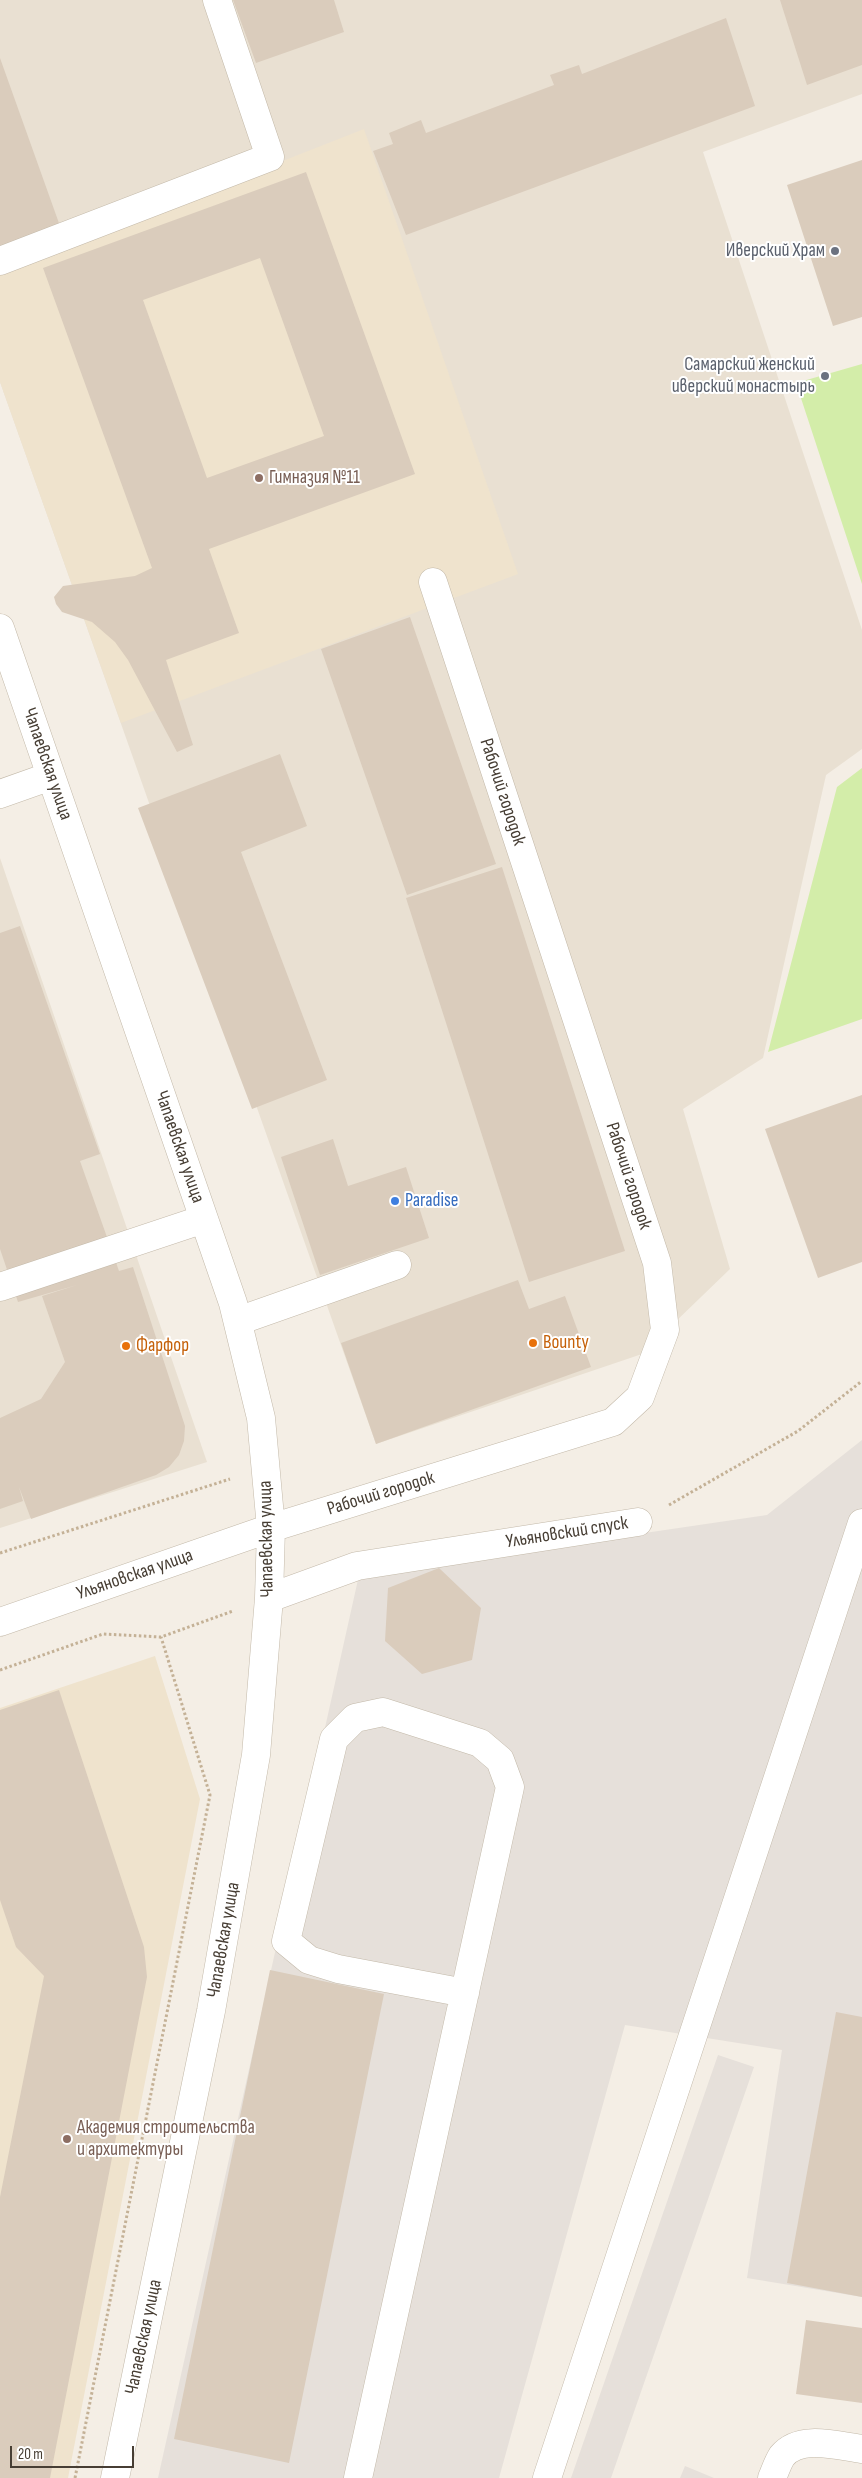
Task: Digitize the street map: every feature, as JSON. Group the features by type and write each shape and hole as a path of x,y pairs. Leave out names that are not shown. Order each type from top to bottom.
{"street":[{"path":"0,261 270,157 217,0"},
{"name":"Рабочий городок","path":"271,1528 613,1422 640,1397 665,1330 657,1263 433,582"},
{"name":"Чапаевская улица","path":"0,628 238,1321 261,1418 271,1528 269,1598 256,1756 211,2011 115,2478"},
{"path":"0,794 51,776"},
{"path":"0,1287 204,1219"},
{"path":"238,1321 398,1265"},
{"name":"Ульяновский спуск","path":"269,1598 357,1566 638,1522"},
{"path":"547,2478 862,1523"},
{"name":"Ульяновская улица","path":"0,1622 271,1528"},
{"path":"358,2478 465,1993 510,1787 500,1760 480,1743 383,1712 355,1718 334,1740 286,1941 309,1960 338,1969 465,1993"},
{"path":"772,2478 782,2456 796,2446 812,2443 862,2450"}],"path":[{"name":"Ульяновский спуск","path":"638,1522 798,1431 862,1381"},
{"path":"0,1553 266,1467"},
{"path":"0,1670 103,1634 161,1638 269,1598"},
{"path":"75,2478 210,1795 161,1638"}],"shaded area":[{"path":"0,0 862,0 862,94 703,152 862,630 862,749 826,775 763,1058 683,1109 730,1269 642,1354 376,1444 0,382"},
{"name":"Гимназия №11","path":"364,129 518,574 121,723 0,382 0,272"},
{"path":"0,858 207,1462 0,1528"},
{"path":"862,1440 862,2297 747,2278 782,2050 625,2025 499,2478 158,2478 359,1575 767,1515"},
{"name":"Академия строительства и архитектуры","path":"155,1656 200,1799 68,2478 0,2478 0,1708"},
{"path":"718,2055 754,2067 611,2478 571,2478"},
{"path":"685,2466 714,2478 680,2478"}],"green space":[{"path":"862,364 862,584 796,383"},
{"path":"862,768 862,1019 768,1052 837,787"}],"building":[{"path":"233,0 334,0 344,32 256,63"},
{"path":"780,0 862,0 862,65 807,85"},
{"path":"726,18 755,106 406,235 373,151 393,144 389,133 421,120 426,133 554,85 550,75 579,65 582,74"},
{"path":"0,58 60,226 0,248"},
{"name":"Иверский Храм","path":"862,160 862,317 833,326 787,185"},
{"path":"306,172 415,474 209,549 239,633 166,660 193,745 177,752 128,660 115,642 92,622 62,612 56,604 54,597 63,586 135,576 152,568 43,268","holes":["260,258 324,436 207,478 143,300"]},
{"path":"410,617 496,864 407,895 321,649"},
{"path":"280,754 307,826 241,852 327,1080 252,1109 138,808"},
{"path":"502,867 625,1251 529,1282 406,898"},
{"path":"20,926 100,1154 80,1161 119,1271 133,1267 185,1426 184,1441 179,1455 169,1467 156,1475 31,1519 19,1487 23,1501 0,1509 0,1418 41,1399 65,1362 42,1296 77,1285 18,1302 0,1249 0,933"},
{"path":"862,1095 862,1262 818,1278 765,1129"},
{"path":"333,1139 348,1186 406,1167 429,1238 320,1275 281,1157"},
{"path":"518,1280 529,1309 565,1296 591,1367 376,1444 341,1343"},
{"path":"439,1568 481,1608 472,1660 422,1674 385,1641 388,1588"},
{"name":"Академия строительства и архитектуры","path":"59,1690 144,1947 147,1977 50,2478 0,2478 0,2197 44,1976 16,1947 0,1900 0,1710"},
{"path":"270,1970 384,1994 289,2463 174,2439"},
{"path":"836,2012 862,2017 862,2297 787,2283"},
{"path":"806,2320 862,2328 862,2403 796,2394"}],"place":[{"name":"Иверский Храм","path":"835,251"},
{"name":"Самарский женский иверский монастырь","path":"825,376"},
{"name":"Гимназия №11","path":"259,478"},
{"name":"Paradise","path":"395,1201"},
{"name":"Bounty","path":"533,1343"},
{"name":"Фарфор","path":"126,1346"},
{"name":"Академия строительства и архитектуры","path":"67,2139"}]}
